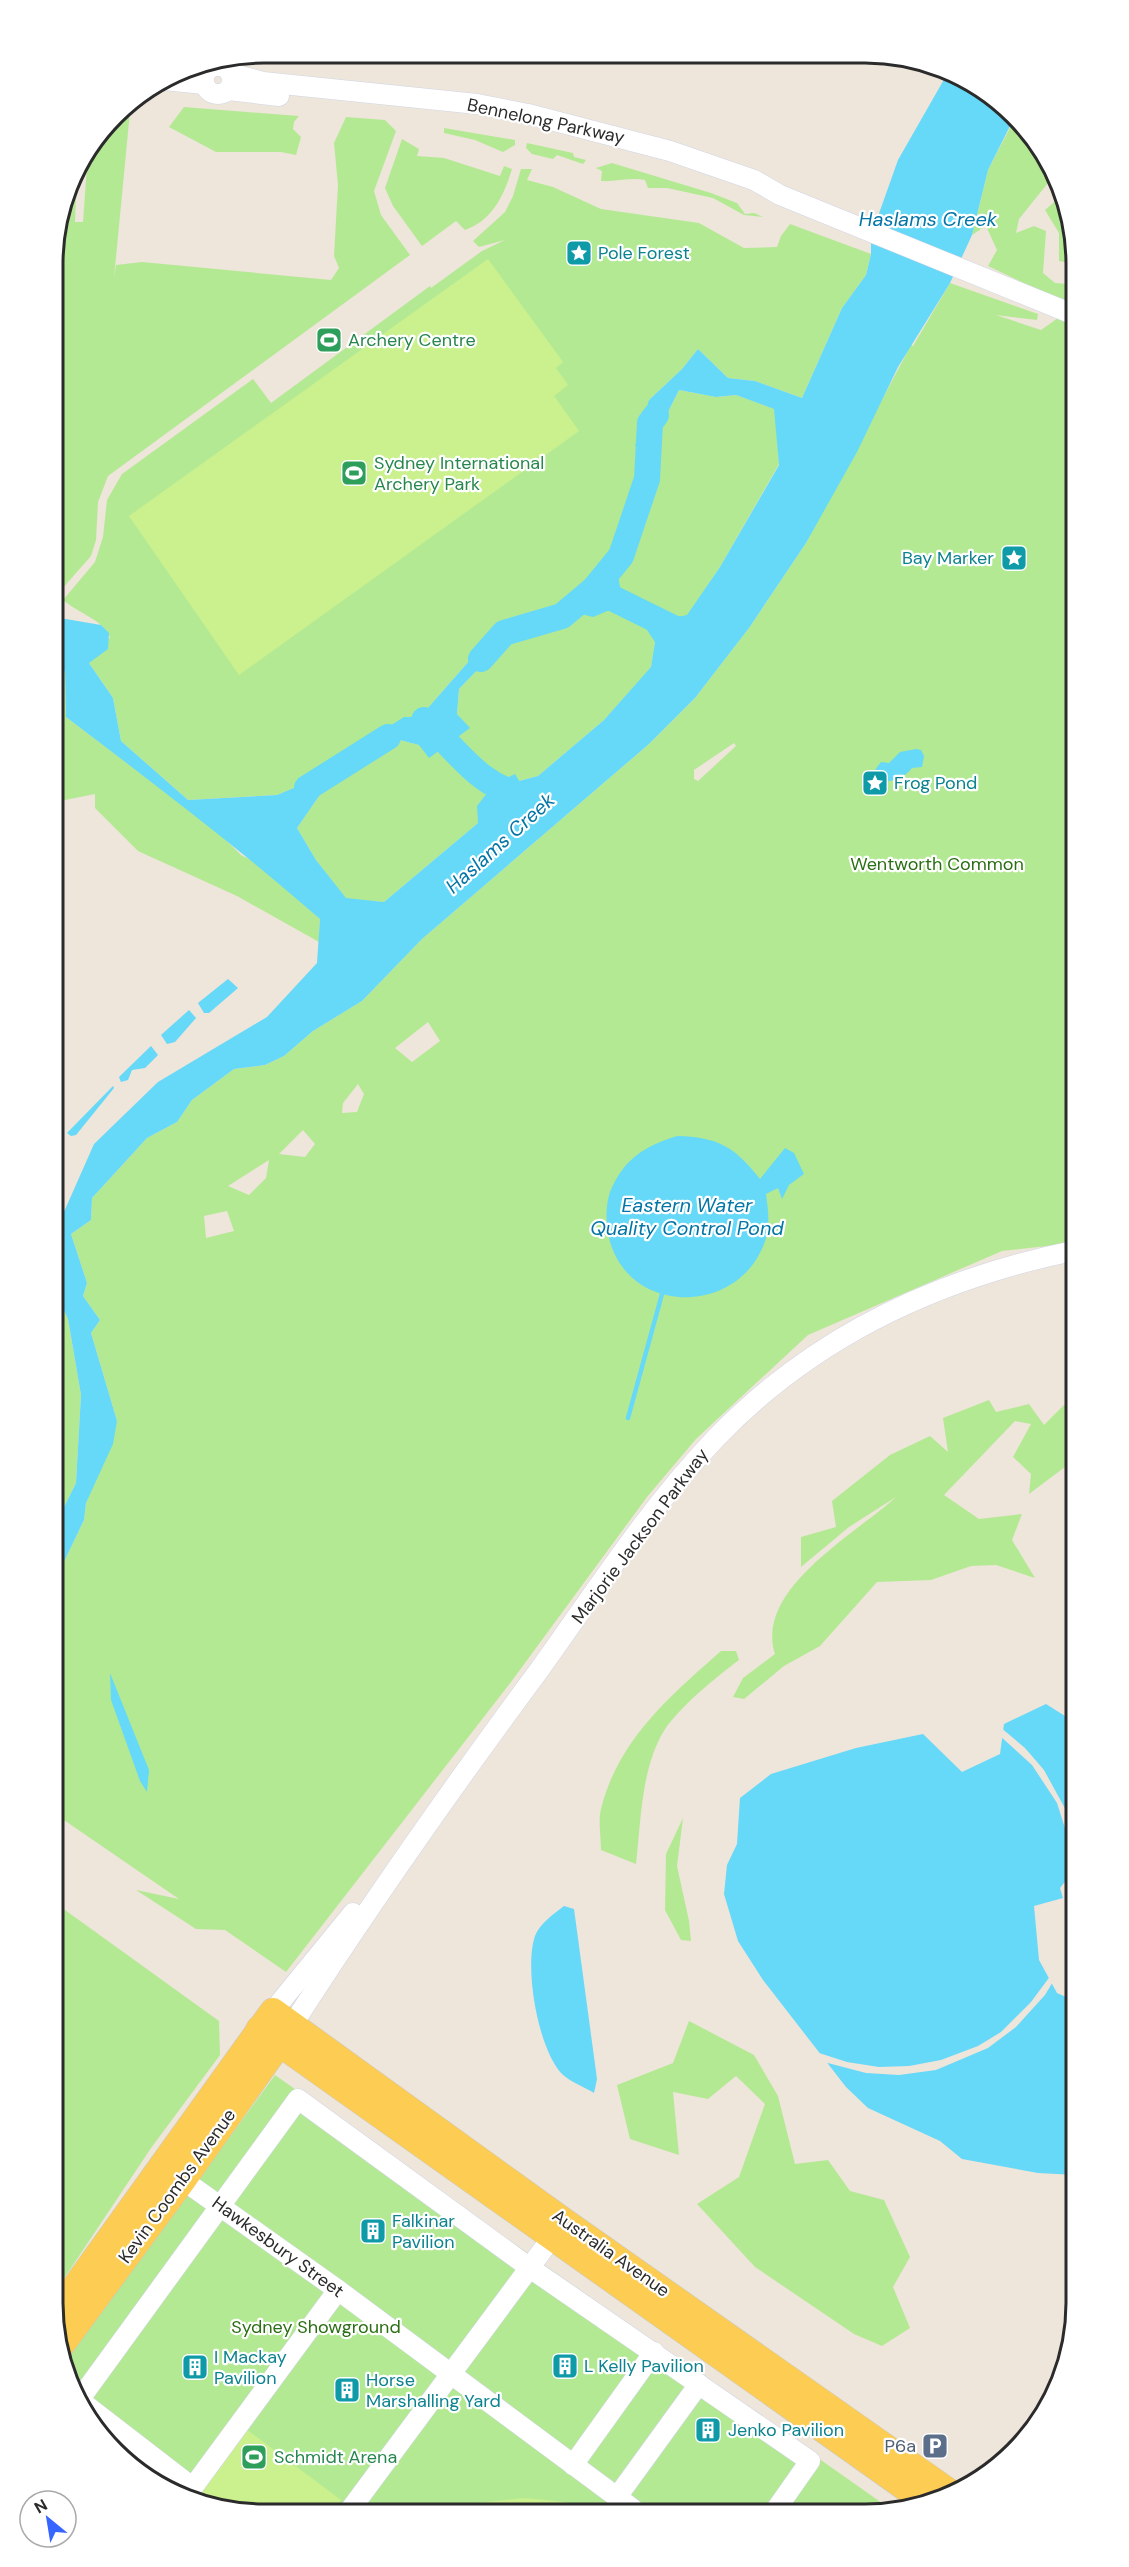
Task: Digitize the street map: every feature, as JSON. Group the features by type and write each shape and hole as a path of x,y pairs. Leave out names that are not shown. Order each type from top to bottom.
{"main road":[{"name":"Kevin Coombs Avenue","path":"66,2337 173,2174 276,2027"},
{"name":"Australia Avenue","path":"276,2027 546,2246 917,2497"},
{"name":"Kevin Coombs Avenue","path":"63,2304 173,2174"},
{"name":"Australia Avenue","path":"546,2246 942,2488"}],"street":[{"name":"Bennelong Parkway","path":"191,77 220,73 474,117 590,141 750,190 780,195 1066,311"},
{"name":"Marjorie Jackson Parkway","path":"276,2027 679,1479 716,1438 756,1400 813,1355 879,1316 929,1292 997,1268 1066,1253"},
{"path":"84,2393 298,2099 546,2246 654,2352 810,2461 780,2504"},
{"name":"Hawkesbury Street","path":"173,2174 339,2290 625,2503"},
{"path":"354,2504 546,2246"},
{"path":"190,2489 339,2290"},
{"path":"573,2465 654,2352"},
{"path":"625,2503 699,2384"},
{"path":"96,2414 180,2485"}],"green space":[{"path":"184,107 299,116 294,122 293,129 301,137 296,155 281,152 216,152 169,127"},
{"path":"130,115 114,278 116,265 142,262 331,280 339,268 334,256 338,185 334,143 346,117 385,120 396,131 374,191 381,215 410,255 108,476 98,502 96,540 91,556 63,588 63,250 76,193 75,222 83,222 87,170 104,141"},
{"path":"1011,126 1025,141 1050,186 1048,183 1019,219 1016,233 1034,226 1046,231 1043,273 1055,283 1066,284 1066,303 988,266 997,250 986,226 972,235 988,170"},
{"path":"444,128 515,140 515,145 503,152 475,140 444,133"},
{"path":"402,139 419,149 417,156 444,158 500,176 504,166 512,169 496,206 475,226 465,230 456,221 422,246 393,206 385,188"},
{"path":"527,143 573,153 574,157 586,160 583,164 557,155 553,159 532,154 526,148"},
{"path":"612,163 711,193 737,203 745,214 754,213 763,217 744,215 713,198 667,188 648,188 645,180 601,181 602,171 596,168"},
{"path":"521,169 532,169 527,180 553,187 601,209 699,223 744,248 777,247 781,236 790,224 871,254 866,275 842,308 802,398 755,381 728,378 698,349 682,369 649,400 654,449 660,428 679,390 716,397 736,395 775,409 779,464 720,567 687,616 655,642 651,668 604,720 538,776 519,781 478,823 384,902 346,899 316,860 297,828 336,771 277,795 188,800 121,741 113,698 89,663 110,637 96,621 63,600 95,562 103,537 107,500 122,474 253,379 271,403 430,286 431,288 482,251 505,240 479,247 473,241 505,212 513,196","holes":["491,636 504,642 459,689 457,714 469,728 419,745 396,739 356,762 420,717"]},
{"path":"1055,201 1064,237 1066,262 1059,261 1059,233 1045,210"},
{"name":"Sydney International Archery Park","path":"488,259 563,362 556,368 568,385 554,396 579,431 239,675 129,516"},
{"name":"Wentworth Common","path":"950,283 1038,314 1037,320 996,315 1041,330 1058,318 1066,322 1066,1244 1002,1251 808,1335 696,1439 647,1497 511,1682 286,1972 225,1930 196,1929 136,1890 179,1899 63,1819 63,1564 84,1520 86,1503 117,1421 91,1333 100,1320 83,1296 87,1283 71,1234 91,1220 92,1198 147,1138 177,1122 192,1100 234,1069 265,1065 284,1056 313,1031 362,1001 422,939 649,744 695,698 749,628 806,543 911,345 913,346","holes":["734,743 736,746 698,781 694,779 694,770","428,1022 440,1041 412,1062 395,1048","358,1084 364,1094 357,1112 342,1113 343,1103","303,1130 315,1144 305,1157 279,1154","269,1160 266,1178 249,1195 228,1186","227,1211 234,1231 206,1238 204,1216"]},
{"path":"63,669 65,672 66,717 216,830 241,855 259,864 320,919 319,942 237,896 138,851 95,808 95,794 63,800"},
{"path":"63,1308 68,1319 81,1395 76,1483 63,1509"},
{"path":"989,1400 996,1412 1029,1404 1044,1425 1066,1405 1066,1466 1029,1494 1031,1474 1013,1457 1031,1424 1015,1421 944,1495 979,1519 1022,1514 1012,1540 1035,1578 996,1565 971,1566 931,1580 877,1582 820,1646 784,1666 744,1699 733,1697 743,1678 775,1654 773,1630 779,1607 794,1586 813,1565 896,1497 849,1527 801,1567 801,1537 836,1527 832,1501 890,1455 930,1436 948,1452 943,1418"},
{"path":"721,1651 736,1651 739,1660 680,1711 665,1729 657,1744 643,1795 636,1864 601,1850 601,1809 609,1784 620,1762 648,1721"},
{"path":"683,1818 677,1866 691,1941 681,1940 665,1910 666,1854"},
{"path":"63,1909 219,2021 220,2055 151,2148 63,2280"},
{"path":"689,2021 754,2055 778,2096 795,2164 828,2160 850,2191 884,2200 910,2257 893,2287 910,2328 882,2346 854,2334 755,2267 697,2204 739,2177 765,2104 736,2076 708,2099 673,2092 679,2155 630,2139 617,2085 673,2063"},
{"name":"Sydney Showground","path":"275,2075 882,2503 264,2504 224,2500 175,2483 152,2470 131,2454 104,2426 90,2404 78,2380 70,2355"},
{"name":"Schmidt Arena","path":"246,2429 341,2500 338,2504 264,2504 224,2500 198,2493"},
{"path":"525,2498 571,2504 473,2504"}],"water":[{"name":"Haslams Creek","path":"944,80 977,97 1010,125 988,170 972,235 950,283 898,367 857,452 806,543 749,628 695,698 649,744 422,939 362,1001 313,1031 284,1056 265,1065 234,1069 192,1100 177,1122 147,1138 92,1198 91,1220 71,1234 87,1283 83,1296 100,1320 91,1333 117,1421 113,1444 86,1503 84,1520 63,1564 63,1509 76,1483 81,1395 68,1319 63,1308 63,1214 94,1144 158,1082 267,1017 317,963 320,919 227,841 66,717 63,619 101,625 109,633 108,649 89,663 113,698 121,741 188,800 277,795 337,770 297,828 316,860 346,898 384,902 478,823 477,806 494,784 515,774 519,781 538,776 604,720 651,667 655,642 643,624 687,615 720,567 779,465 774,409 736,395 716,397 679,390 660,428 653,449 635,446 649,400 682,369 698,349 728,378 755,381 802,398 842,308 866,275 871,254 871,236 898,160"},
{"path":"614,553 620,587 617,607 593,617 565,610"},
{"path":"504,633 504,642 459,689 457,714 470,728 429,758 419,745 396,739 356,763 363,743 404,717 420,717 491,636"},
{"path":"921,750 924,756 922,767 912,768 903,776 892,781 880,782 868,779 881,762 889,763 900,752"},
{"path":"228,979 238,988 209,1013 204,1013 198,1003"},
{"path":"189,1010 196,1018 175,1042 167,1044 161,1035"},
{"path":"151,1046 158,1055 145,1068 132,1070 128,1080 121,1082 119,1077"},
{"path":"113,1086 114,1088 76,1135 71,1136 67,1133"},
{"name":"Eastern Water Quality Control Pond","path":"677,1136 704,1139 724,1146 742,1159 760,1179 785,1148 794,1153 804,1174 789,1185 782,1199 778,1188 766,1194 768,1231 764,1244 750,1268 731,1284 708,1294 684,1297 659,1293 637,1282 620,1264 609,1238 607,1221 607,1203 610,1192 621,1171 636,1156 654,1144"},
{"path":"110,1673 149,1770 147,1792 140,1781 111,1700"},
{"path":"1046,1704 1066,1716 1066,1880 1060,1888 1063,1898 1034,1906 1039,1960 1057,1993 1066,1997 1066,2174 1038,2173 962,2159 940,2141 868,2108 846,2087 763,1980 738,1941 724,1894 727,1865 737,1844 740,1798 771,1774 856,1748 923,1734 962,1772 1000,1754 1004,1724"},
{"path":"564,1906 574,1909 597,2079 594,2093 565,2077 553,2062 535,2008 531,1968 535,1936 544,1923"}],"pier":[{"path":"1000,1727 1025,1748 1044,1770 1066,1810 1066,1831 1057,1803 1032,1765 999,1735"},
{"path":"1051,1975 1054,1980 1045,1995 1016,2027 988,2048 936,2070 899,2075 866,2073 824,2062 816,2052 847,2062 879,2067 909,2066 941,2060 978,2046 1001,2032 1031,2002"}],"waterway":[{"path":"481,659 504,633 562,616 594,589 621,556 647,479 650,423 656,415"},
{"path":"594,589 673,628 689,633"},
{"path":"424,720 481,776 494,785 524,795"},
{"path":"307,788 388,737"},
{"path":"628,1418 662,1294"}],"place":[{"name":"Pole Forest","path":"579,253"},
{"name":"Archery Centre","path":"329,340"},
{"name":"Sydney International Archery Park","path":"354,473"},
{"name":"Bay Marker","path":"1014,558"},
{"name":"Frog Pond","path":"875,783"},
{"name":"Falkinar Pavilion","path":"373,2231"},
{"name":"L Kelly Pavilion","path":"565,2366"},
{"name":"I Mackay Pavilion","path":"195,2367"},
{"name":"Horse Marshalling Yard","path":"347,2390"},
{"name":"Jenko Pavilion","path":"708,2430"},
{"name":"P6a","path":"935,2446"},
{"name":"Schmidt Arena","path":"254,2457"}]}
